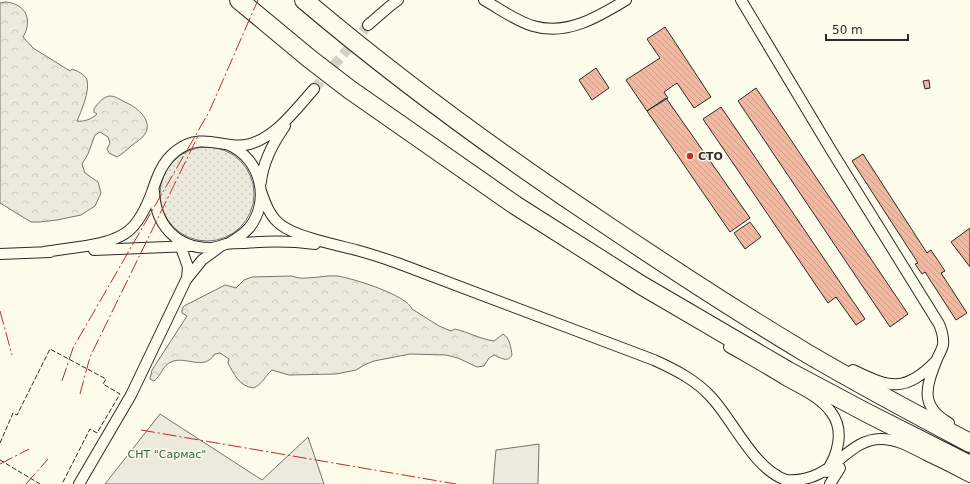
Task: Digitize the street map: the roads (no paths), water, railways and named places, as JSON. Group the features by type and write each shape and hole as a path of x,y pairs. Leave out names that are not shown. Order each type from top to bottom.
{"highway":[{"path":"239,0 310,59 515,205 641,285 788,370 867,413 970,465"},
{"path":"304,0 373,57 445,113 532,176 658,259 807,353 970,443"}],"street":[{"path":"368,26 398,0"},
{"path":"484,0 518,20 532,26 546,29 561,29 576,26 592,19 626,0"},
{"path":"741,0 939,324 942,331 943,345 928,389 928,401 930,407 939,417 970,434"},
{"path":"44,252 104,243 118,239 132,228 145,210 156,179 164,164 176,151 201,141 240,145 249,144 256,141 267,136 294,111 314,89"},
{"path":"79,484 131,395 186,280 202,260 224,245 241,236 254,220 260,203 261,177 267,155 272,144 294,111"},
{"path":"217,142 236,149 248,159 257,174 270,212 282,226 299,234 400,264 654,360 682,373 704,389 760,462 786,484"},
{"path":"156,179 154,202 157,212 166,228 181,246 188,267 186,280"},
{"path":"174,236 192,246"},
{"path":"0,254 181,246 207,248 224,245 280,241 340,247"},
{"path":"658,259 705,280 846,367 884,383 902,385 910,382 923,374 937,360"},
{"path":"641,285 681,317 806,392 826,407 837,423 839,436 838,448 826,472 816,480"},
{"path":"772,473 788,480 799,482 816,480 835,469 865,443 874,440 888,440 900,442 970,477"},
{"path":"830,484 846,458"}],"tunnel":[{"path":"314,89 368,25"}],"place":[{"name":"СТО","path":"690,156"}],"park label":[{"name":"СНТ \"Сармас\"","path":"167,454"}]}
